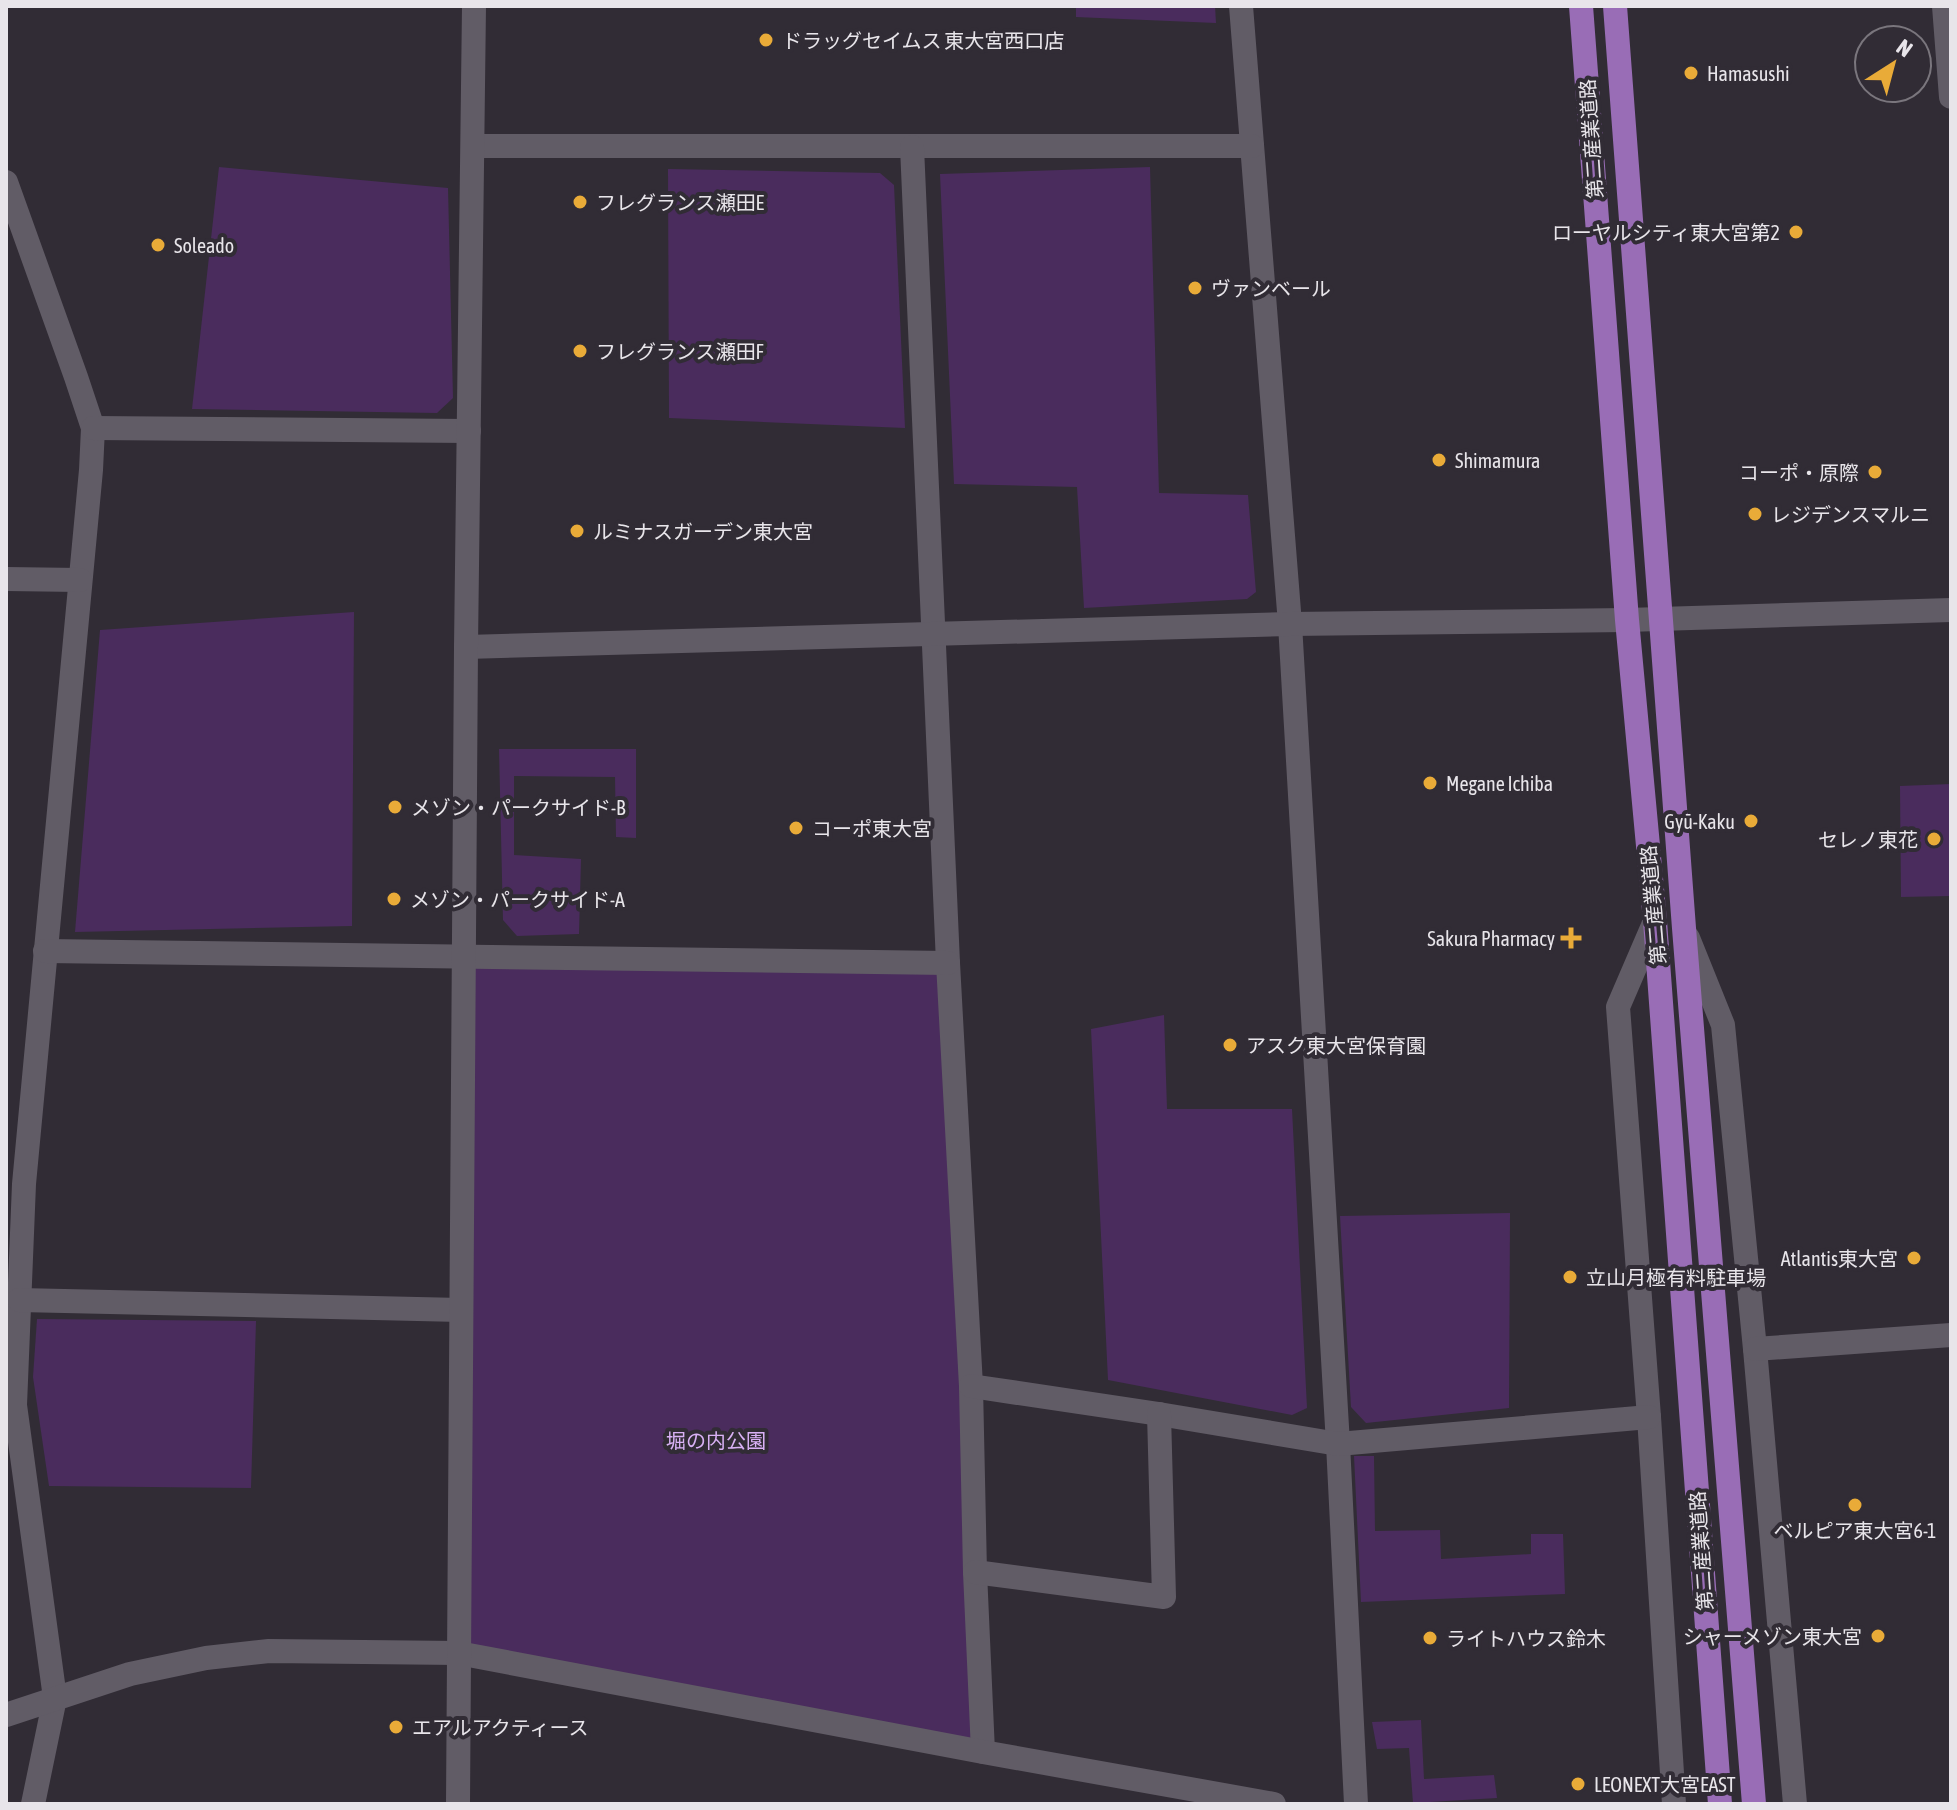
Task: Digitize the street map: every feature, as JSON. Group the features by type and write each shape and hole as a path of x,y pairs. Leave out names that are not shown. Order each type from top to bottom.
{"main road":[{"name":"第二産業道路","path":"1581,6 1627,620 1655,921 1720,1804"},
{"name":"第二産業道路","path":"1615,6 1754,1804"}],"street":[{"path":"458,1804 474,6"},
{"path":"1241,6 1290,624 1356,1804"},
{"path":"1944,6 1951,97"},
{"path":"473,146 1252,146"},
{"path":"912,147 948,963 971,1386 983,1752"},
{"path":"6,182 93,428 45,951 15,1184 19,1300 15,1405 55,1698 33,1804"},
{"path":"93,428 469,431"},
{"path":"6,579 80,580"},
{"path":"466,647 1290,624 1627,620 1951,610"},
{"path":"1655,921 1618,1007 1674,1804"},
{"path":"1684,928 1723,1025 1795,1804"},
{"path":"45,951 948,963"},
{"path":"19,1300 461,1310"},
{"path":"1755,1349 1951,1335"},
{"path":"971,1386 1338,1444 1649,1417"},
{"path":"975,1572 1164,1597 1159,1414"},
{"path":"6,1715 130,1674 206,1658 269,1651 458,1653 1274,1804"}],"green space":[{"path":"1076,6 1215,6 1216,23 1076,17"},
{"path":"219,167 448,188 453,398 437,413 192,409"},
{"path":"1150,167 1159,493 1248,495 1256,592 1247,599 1084,608 1077,487 954,484 940,174"},
{"path":"668,169 880,173 894,185 905,428 669,418"},
{"path":"354,612 352,926 75,932 100,630"},
{"path":"499,749 636,749 636,838 616,837 615,777 514,776 514,855 581,859 579,934 517,936 503,920"},
{"path":"1951,784 1951,896 1901,897 1900,786"},
{"name":"堀の内公園","path":"464,956 948,963 983,1752 458,1653"},
{"path":"1164,1015 1167,1109 1292,1109 1307,1408 1292,1415 1108,1380 1091,1029"},
{"path":"1510,1213 1509,1408 1366,1423 1351,1407 1340,1216"},
{"path":"37,1319 256,1321 251,1488 49,1486 33,1377"},
{"path":"1354,1456 1374,1456 1375,1531 1440,1530 1441,1559 1531,1554 1531,1534 1563,1534 1565,1594 1361,1602"},
{"path":"1421,1720 1424,1779 1494,1775 1497,1798 1413,1803 1409,1748 1377,1749 1372,1722"}],"place":[{"name":"ドラッグセイムス 東大宮西口店","path":"766,40"},
{"name":"Hamasushi","path":"1691,73"},
{"name":"フレグランス瀬田E","path":"580,202"},
{"name":"ローヤルシティ東大宮第2","path":"1796,232"},
{"name":"Soleado","path":"158,245"},
{"name":"ヴァンベール","path":"1195,288"},
{"name":"フレグランス瀬田F","path":"580,351"},
{"name":"Shimamura","path":"1439,460"},
{"name":"コーポ・原際","path":"1875,472"},
{"name":"レジデンスマルニ","path":"1755,514"},
{"name":"ルミナスガーデン東大宮","path":"577,531"},
{"name":"Megane Ichiba","path":"1430,783"},
{"name":"メゾン・パークサイド-B","path":"395,807"},
{"name":"Gyū-Kaku","path":"1751,821"},
{"name":"コーポ東大宮","path":"796,828"},
{"name":"セレノ東花","path":"1934,839"},
{"name":"メゾン・パークサイド-A","path":"394,899"},
{"name":"Sakura Pharmacy","path":"1571,938"},
{"name":"アスク東大宮保育園","path":"1230,1045"},
{"name":"Atlantis東大宮","path":"1914,1258"},
{"name":"立山月極有料駐車場","path":"1570,1277"},
{"name":"ベルピア東大宮6-1","path":"1855,1505"},
{"name":"シャーメゾン東大宮","path":"1878,1636"},
{"name":"ライトハウス鈴木","path":"1430,1638"},
{"name":"エアルアクティース","path":"396,1727"},
{"name":"LEONEXT大宮EAST","path":"1578,1784"}]}
